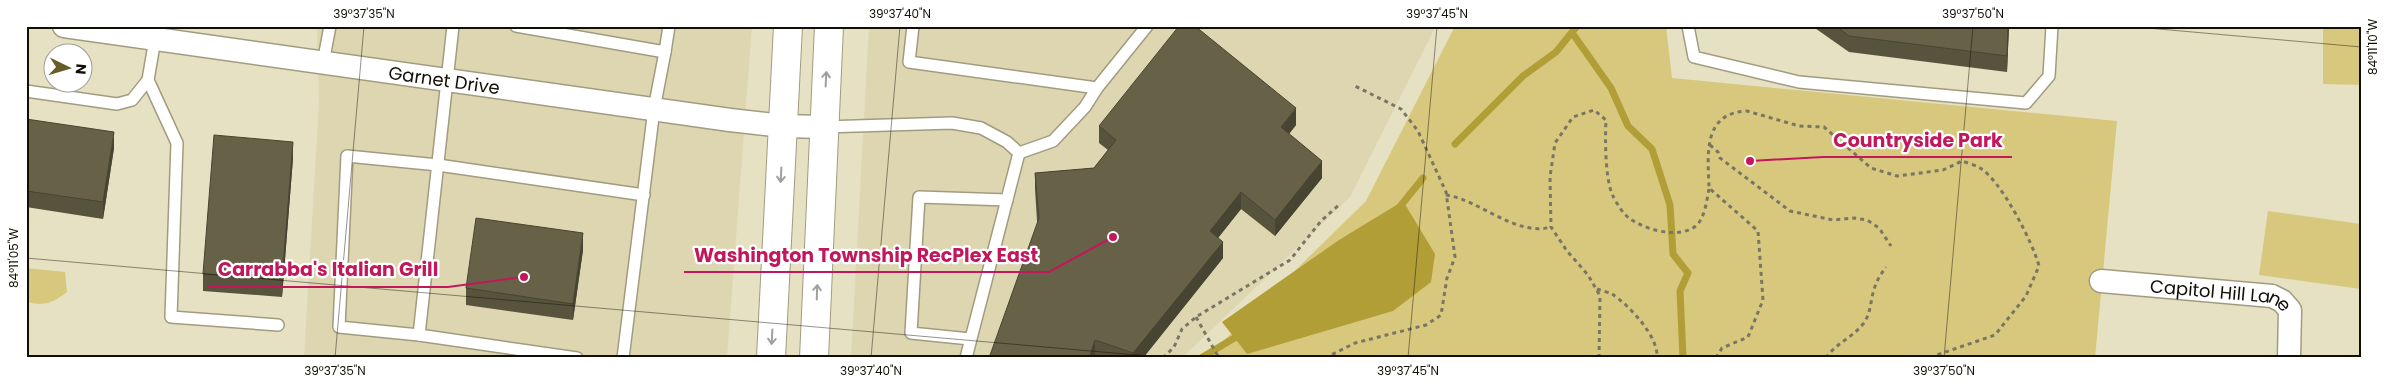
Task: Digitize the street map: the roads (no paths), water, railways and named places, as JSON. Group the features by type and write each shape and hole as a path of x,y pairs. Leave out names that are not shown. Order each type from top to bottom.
{"main road":[{"path":"771,358 788,26"},
{"path":"814,358 829,26"}],"street":[{"name":"Garnet Drive","path":"64,26 133,31 155,39 654,109 783,126 824,127"},
{"name":"Capitol Hill Lane","path":"2102,281 2272,296 2282,301 2290,310 2289,358"}],"lane":[{"path":"323,63 330,26"},
{"path":"418,335 453,26"},
{"path":"516,26 666,52"},
{"path":"624,358 654,109 666,52 669,26"},
{"path":"913,26 909,62 1097,88"},
{"path":"1019,153 1053,141 1085,107 1097,88 1147,26"},
{"path":"1688,26 1694,57 1799,82 2026,103 2049,76 2052,26"},
{"path":"26,91 117,104 132,100 148,80 155,39"},
{"path":"148,80 176,143 171,318 278,325"},
{"path":"824,127 952,123 981,128 1007,142 1019,153"},
{"path":"966,358 1019,153"},
{"path":"577,358 418,335 339,327 347,156 438,165 644,195"},
{"path":"970,339 910,333 919,197 1007,200"}],"waterway":[{"path":"1455,144 1523,76 1556,52 1577,26"},
{"path":"1573,34 1611,88 1628,126 1652,149 1670,205 1673,254 1688,273 1680,291 1683,358"},
{"path":"1398,209 1423,178"},
{"path":"1201,358 1241,334"}],"place":[{"name":"Countryside Park","path":"1750,161"},
{"name":"Washington Township RecPlex East","path":"1113,237"},
{"name":"Carrabba's Italian Grill","path":"524,277"}]}
